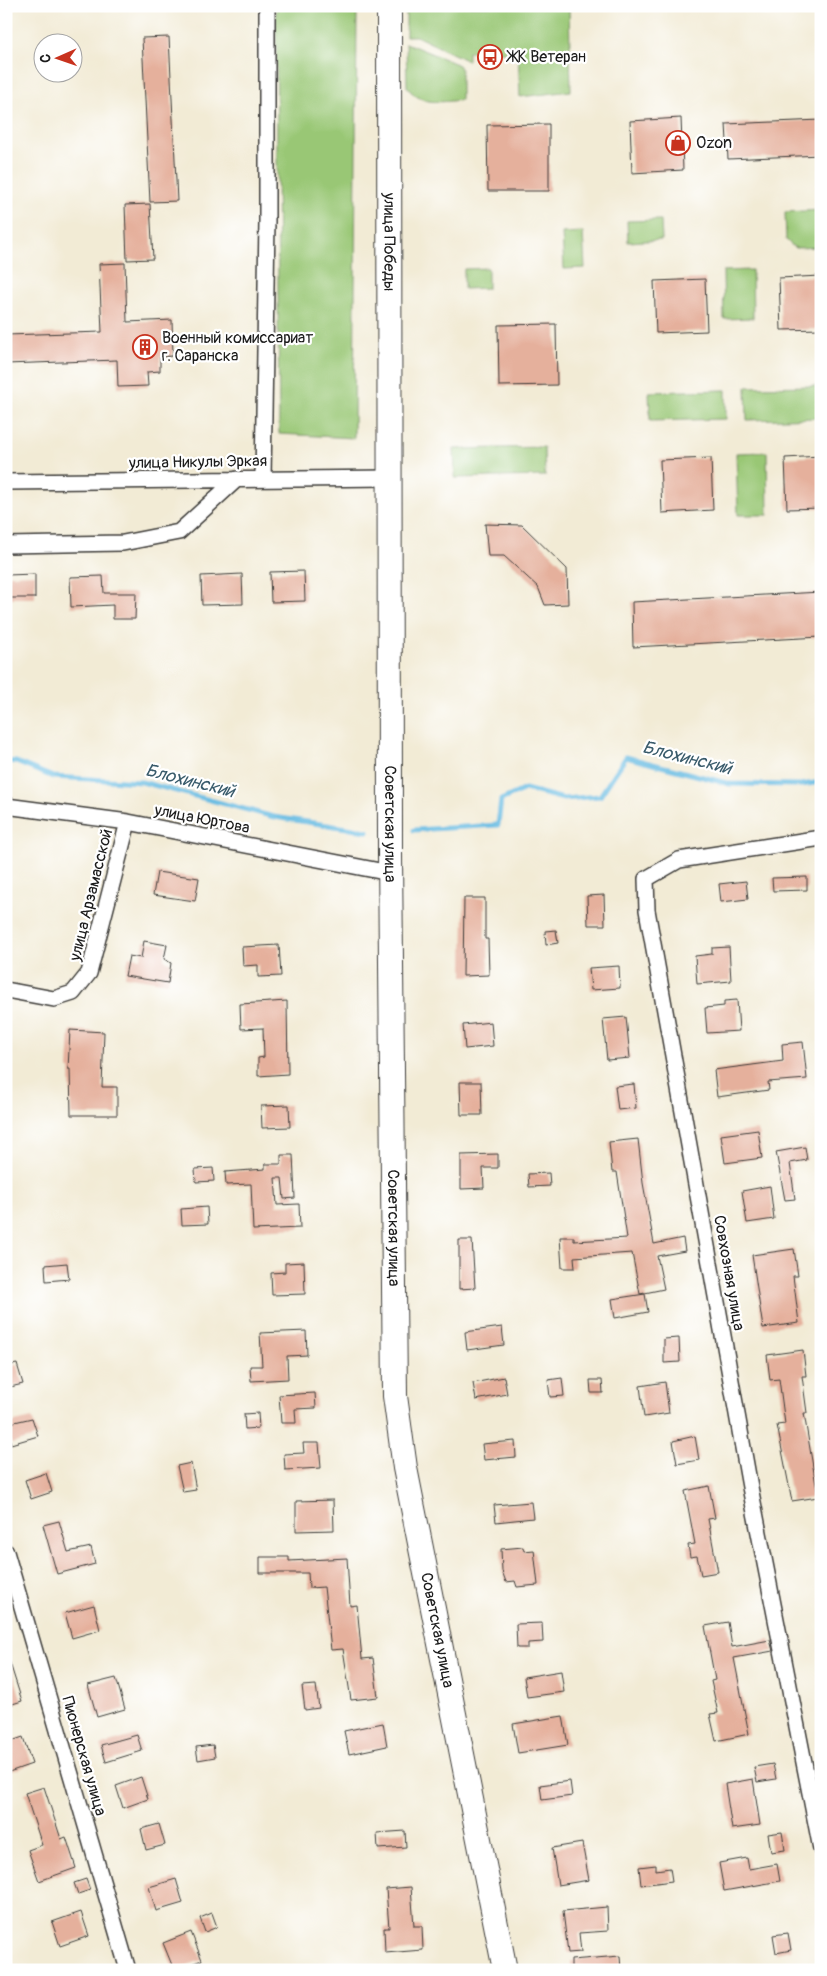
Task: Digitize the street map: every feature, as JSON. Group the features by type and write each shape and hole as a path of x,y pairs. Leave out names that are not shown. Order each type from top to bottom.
{"main road":[{"name":"улица Победы","path":"389,6 391,478"},
{"name":"Советская улица","path":"391,478 390,873 395,1396 405,1468 472,1814 505,1970"}],"street":[{"path":"263,479 268,221 267,6"},
{"name":"улица Никулы Эркая","path":"6,482 391,478"},
{"path":"6,545 123,543 179,532 237,479"},
{"name":"улица Юртова","path":"6,806 128,822 390,873"},
{"name":"улица Арзамасской","path":"6,990 54,999 73,992 89,973 128,822"},
{"name":"Совхозная улица","path":"821,838 680,860 646,879 647,910 750,1487 821,1849"},
{"name":"Пионерская улица","path":"6,1552 128,1970"}],"green space":[{"path":"276,6 357,6 354,438 279,434"},
{"path":"406,6 569,6 571,91 520,97 518,52 468,52 468,61 416,36 406,36"},
{"path":"406,43 457,64 461,69 461,100 431,101 412,93 407,87"},
{"path":"821,210 821,247 795,248 786,240 785,212"},
{"path":"661,220 662,240 628,242 627,221"},
{"path":"583,232 585,268 564,269 562,233"},
{"path":"488,268 488,288 464,289 464,269"},
{"path":"752,270 753,318 724,319 723,271"},
{"path":"820,386 820,418 747,420 746,387"},
{"path":"726,390 726,419 650,421 649,392"},
{"path":"544,447 545,476 455,478 454,449"},
{"path":"767,452 768,515 738,515 736,453"}],"building":[{"path":"169,37 177,201 150,202 142,38"},
{"path":"681,118 683,170 632,173 630,121"},
{"path":"821,120 821,155 728,159 726,124"},
{"path":"549,124 549,191 488,191 487,125"},
{"path":"150,204 153,259 127,260 125,205"},
{"path":"125,263 127,322 172,320 173,356 160,357 160,371 147,372 148,386 118,387 117,360 6,364 6,335 102,332 99,264"},
{"path":"821,276 821,329 781,330 779,278"},
{"path":"705,279 707,331 656,333 654,281"},
{"path":"556,324 557,385 499,386 498,325"},
{"path":"821,456 821,508 787,509 785,458"},
{"path":"711,458 713,510 662,513 660,460"},
{"path":"485,524 522,525 567,569 568,604 545,605 538,587 504,556 488,556"},
{"path":"304,571 305,601 271,602 270,572"},
{"path":"35,574 35,598 7,598 7,575"},
{"path":"242,574 243,604 202,605 201,576"},
{"path":"103,576 104,593 136,593 135,619 113,619 113,605 71,607 70,577"},
{"path":"821,592 821,637 633,647 632,602"},
{"path":"157,872 199,878 195,901 153,895"},
{"path":"807,877 807,890 773,891 772,878"},
{"path":"746,881 748,899 721,902 719,884"},
{"path":"604,895 605,925 588,925 587,896"},
{"path":"464,898 485,898 485,939 488,939 489,975 463,976"},
{"path":"556,930 558,943 546,945 545,931"},
{"path":"144,941 167,945 164,959 171,963 168,983 125,976 129,956 141,958"},
{"path":"279,945 281,976 258,977 258,965 243,966 242,947"},
{"path":"729,947 731,981 697,984 695,956 712,954 712,948"},
{"path":"619,966 620,988 591,990 589,968"},
{"path":"737,1000 739,1031 707,1033 705,1008 724,1006 724,1001"},
{"path":"287,1001 288,1074 258,1076 258,1058 264,1057 263,1028 241,1029 240,1004"},
{"path":"626,1017 630,1058 607,1060 603,1019"},
{"path":"491,1022 493,1046 465,1049 463,1025"},
{"path":"70,1030 104,1032 102,1087 117,1087 117,1115 71,1115 70,1069 68,1069"},
{"path":"803,1042 807,1079 768,1082 769,1090 717,1097 714,1070 783,1061 782,1044"},
{"path":"460,1082 481,1082 482,1115 461,1115"},
{"path":"634,1084 636,1108 618,1110 615,1086"},
{"path":"289,1105 290,1127 262,1128 261,1106"},
{"path":"758,1130 762,1158 725,1163 721,1135"},
{"path":"638,1139 643,1183 654,1244 683,1238 685,1251 657,1256 664,1289 640,1294 632,1253 574,1257 575,1268 562,1268 560,1237 574,1237 574,1241 627,1238 617,1172 612,1172 609,1142"},
{"path":"805,1147 807,1160 790,1163 795,1199 785,1200 776,1152"},
{"path":"498,1154 498,1168 483,1168 484,1188 461,1189 461,1155"},
{"path":"281,1155 293,1155 295,1198 284,1199 282,1178 275,1178 277,1205 299,1204 300,1228 253,1230 251,1184 226,1185 225,1172 265,1169 265,1164 281,1164"},
{"path":"213,1168 214,1181 196,1182 195,1169"},
{"path":"549,1173 550,1186 529,1187 528,1174"},
{"path":"770,1186 774,1219 747,1223 742,1191"},
{"path":"207,1207 208,1224 182,1225 181,1209"},
{"path":"459,1240 472,1240 475,1288 459,1289"},
{"path":"794,1249 798,1276 793,1276 799,1323 763,1328 752,1255"},
{"path":"304,1262 305,1294 272,1295 271,1273 285,1272 285,1263"},
{"path":"67,1263 69,1279 46,1281 45,1265"},
{"path":"645,1294 648,1312 615,1318 612,1299"},
{"path":"502,1327 504,1345 467,1350 465,1332"},
{"path":"306,1331 307,1355 287,1356 288,1379 251,1381 250,1366 262,1366 260,1333"},
{"path":"679,1338 680,1362 664,1363 664,1339"},
{"path":"803,1350 806,1376 802,1376 807,1413 804,1413 818,1497 792,1501 777,1425 785,1424 779,1379 770,1380 767,1355"},
{"path":"17,1364 23,1384 6,1388 6,1366"},
{"path":"504,1377 507,1394 476,1400 473,1383"},
{"path":"562,1378 564,1396 550,1397 548,1380"},
{"path":"590,1380 602,1380 603,1393 591,1393"},
{"path":"665,1382 669,1413 644,1417 640,1386"},
{"path":"315,1393 316,1408 295,1409 296,1423 281,1423 279,1395"},
{"path":"258,1413 259,1428 245,1429 244,1414"},
{"path":"32,1418 38,1436 11,1444 6,1424"},
{"path":"695,1436 699,1460 677,1464 673,1441"},
{"path":"515,1441 516,1457 484,1460 482,1444"},
{"path":"303,1443 319,1443 321,1468 285,1470 284,1454 304,1453"},
{"path":"191,1463 196,1490 183,1492 177,1466"},
{"path":"46,1473 52,1492 31,1499 25,1480"},
{"path":"709,1486 715,1518 708,1519 718,1572 701,1575 697,1556 690,1557 688,1545 695,1544 685,1491"},
{"path":"333,1500 334,1530 296,1531 296,1501"},
{"path":"531,1502 533,1518 496,1522 494,1505"},
{"path":"59,1521 68,1552 91,1547 95,1564 57,1574 43,1525"},
{"path":"523,1547 524,1551 534,1550 538,1585 517,1587 515,1581 506,1582 502,1571 501,1549"},
{"path":"260,1557 289,1557 289,1561 347,1558 350,1606 357,1605 362,1659 373,1658 378,1697 351,1700 343,1649 331,1650 324,1587 309,1588 308,1573 260,1573"},
{"path":"94,1605 100,1630 72,1638 65,1613"},
{"path":"728,1622 732,1647 770,1640 773,1651 734,1658 749,1734 716,1741 710,1714 718,1713 711,1681 715,1680 705,1626"},
{"path":"542,1623 543,1642 528,1643 528,1648 517,1648 516,1624"},
{"path":"9,1660 22,1701 6,1706 6,1661"},
{"path":"561,1671 564,1692 527,1697 524,1677"},
{"path":"116,1678 125,1709 97,1717 88,1685"},
{"path":"316,1685 319,1708 305,1710 302,1686"},
{"path":"563,1716 568,1745 518,1753 513,1724"},
{"path":"383,1723 387,1746 349,1754 344,1731"},
{"path":"137,1735 142,1751 106,1762 101,1745"},
{"path":"23,1737 32,1764 6,1773 6,1743"},
{"path":"213,1745 215,1757 198,1760 196,1747"},
{"path":"773,1764 776,1779 757,1782 754,1767"},
{"path":"141,1777 148,1799 123,1808 116,1786"},
{"path":"753,1779 760,1825 732,1829 725,1784"},
{"path":"570,1781 572,1796 542,1800 540,1785"},
{"path":"44,1787 61,1839 66,1837 76,1868 39,1881 28,1850 42,1845 25,1793"},
{"path":"159,1824 165,1845 146,1850 141,1829"},
{"path":"405,1831 406,1847 378,1849 377,1833"},
{"path":"782,1832 785,1850 771,1852 768,1834"},
{"path":"582,1843 589,1880 558,1885 552,1848"},
{"path":"747,1858 749,1869 777,1864 780,1881 724,1891 719,1863"},
{"path":"656,1865 656,1870 670,1868 672,1881 641,1885 639,1867"},
{"path":"86,1879 90,1890 78,1894 74,1883"},
{"path":"176,1879 183,1903 156,1911 149,1887"},
{"path":"411,1887 414,1926 422,1926 423,1950 385,1953 384,1928 389,1928 386,1889"},
{"path":"607,1907 608,1931 579,1933 581,1952 568,1953 563,1911"},
{"path":"81,1912 89,1936 60,1946 52,1922"},
{"path":"212,1913 217,1927 205,1932 200,1918"},
{"path":"191,1932 202,1960 174,1970 163,1943"},
{"path":"788,1933 791,1950 776,1953 773,1935"},
{"path":"620,1956 621,1970 571,1970 571,1960"}],"waterway":[{"name":"Блохинский","path":"414,830 498,825 501,800 525,789 564,799 600,796 626,757 730,784 801,785 821,782"},
{"name":"Блохинский","path":"6,761 16,762 53,777 142,782 274,817 367,831"}],"place":[{"name":"ЖК Ветеран","path":"490,57"},
{"name":"Ozon","path":"678,143"},
{"name":"Военный комиссариат г. Саранска","path":"145,347"}]}
